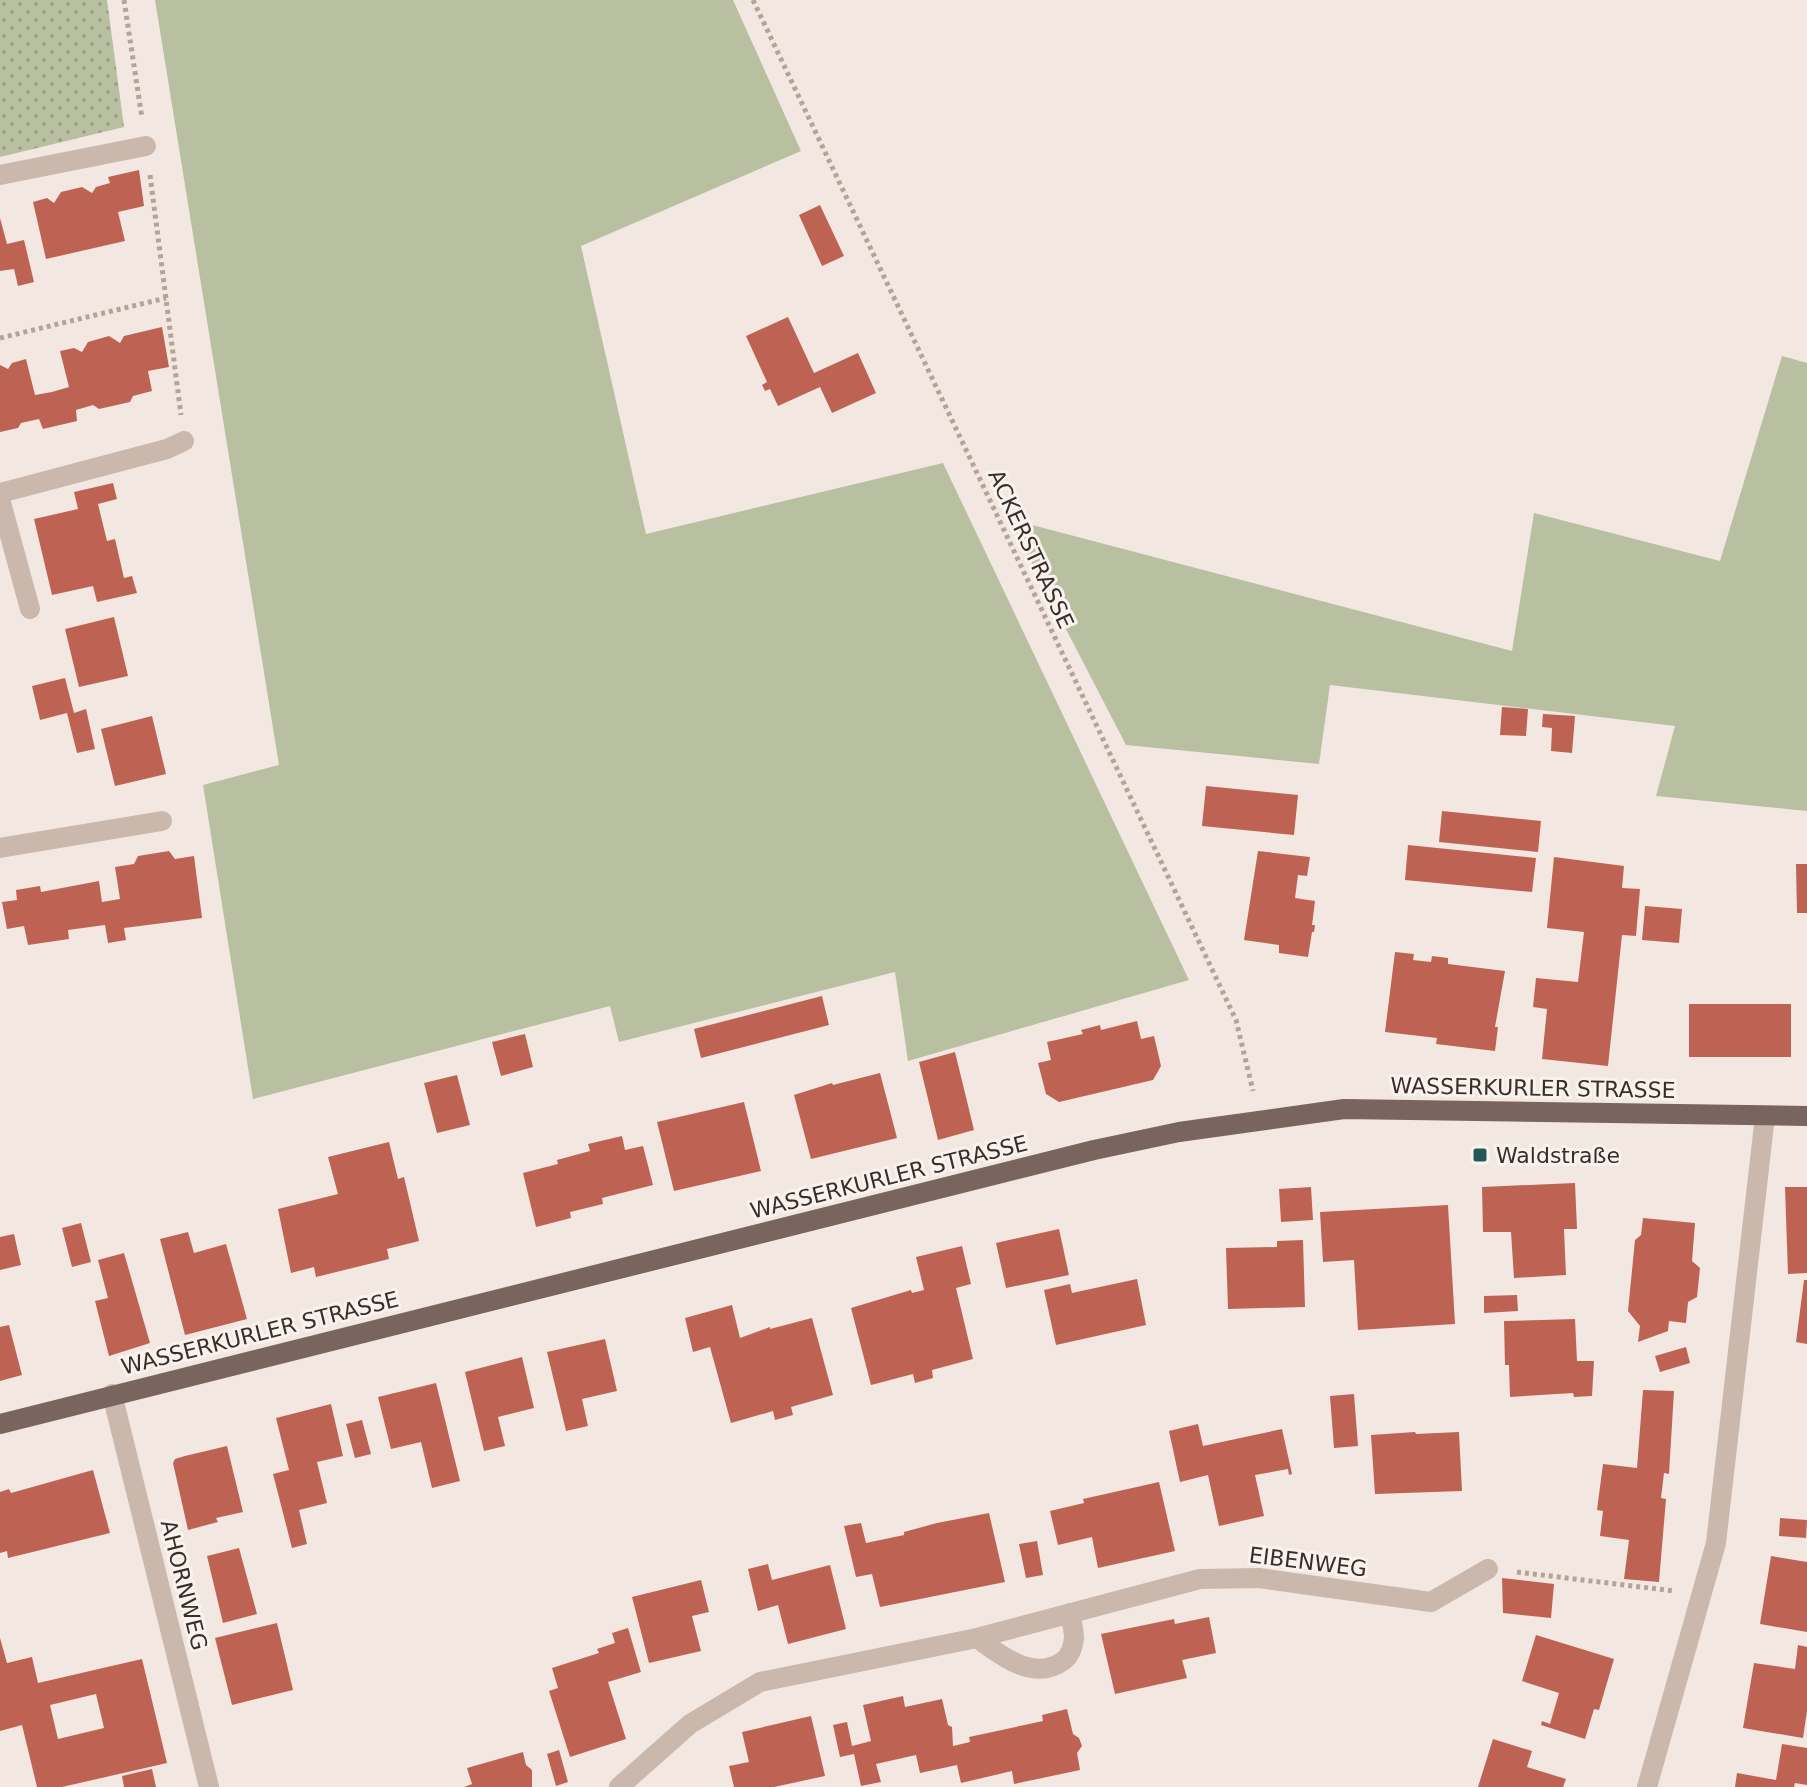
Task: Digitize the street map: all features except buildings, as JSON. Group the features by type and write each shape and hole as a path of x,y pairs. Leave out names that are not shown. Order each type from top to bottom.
{"main road":[{"name":"WASSERKURLER STRASSE","path":"0,1424 1094,1150 1179,1132 1344,1109 1807,1116"}],"street":[{"path":"0,175 146,146"},
{"path":"30,609 0,496 167,449 184,441"},
{"path":"0,848 162,821"},
{"path":"1647,1787 1716,1543 1765,1116"},
{"name":"AHORNWEG","path":"112,1394 209,1787"},
{"name":"EIBENWEG","path":"619,1787 690,1724 760,1682 977,1638 1200,1579 1259,1578 1431,1602 1488,1569"},
{"path":"977,1638 1002,1657 1030,1668 1052,1669 1069,1656 1074,1637 1070,1613"}],"path":[{"path":"124,0 184,441"},
{"name":"ACKERSTRASSE","path":"753,0 1236,1020 1260,1120"},
{"path":"0,338 166,298"},
{"path":"1488,1569 1703,1595"}],"green space":[{"path":"0,0 107,0 124,127 0,157"},
{"path":"155,0 733,0 801,151 581,246 646,534 943,463 1189,980 908,1061 895,972 619,1042 610,1006 253,1099 203,785 279,765"},
{"path":"1782,356 1807,363 1807,811 1656,796 1675,726 1330,685 1319,764 1126,745 1009,519 1512,651 1534,513 1720,561"}],"place":[{"name":"Waldstraße","path":"1480,1155"}]}
